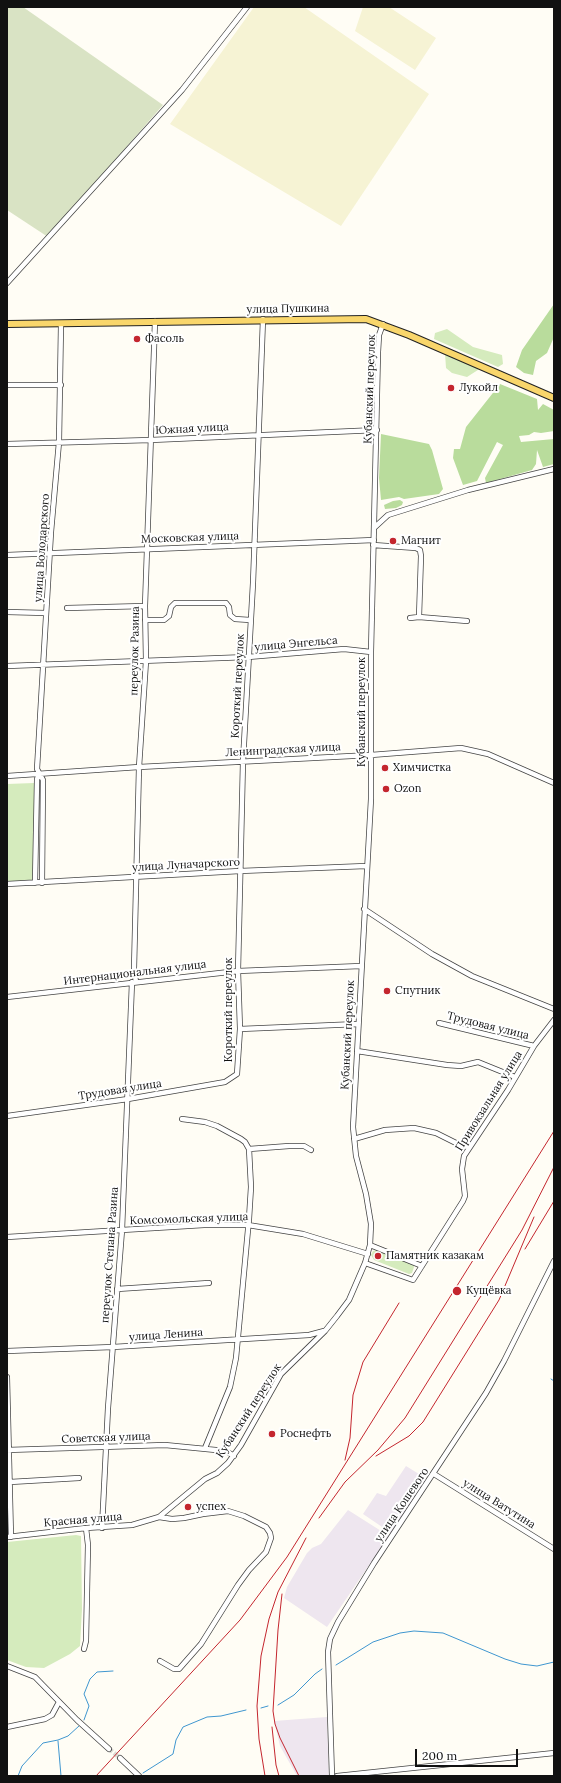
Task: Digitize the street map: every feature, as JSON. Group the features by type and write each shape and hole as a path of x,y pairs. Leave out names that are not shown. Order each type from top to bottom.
{"main road":[{"name":"улица Пушкина","path":"7,324 263,319 366,319 382,324 554,398"}],"street":[{"path":"7,283 182,90 246,7"},
{"name":"Короткий переулок","path":"235,1077 237,1074 240,1029 238,971 243,761 253,583 263,319"},
{"name":"переулок Разина","path":"134,982 139,766 146,662 145,606 155,321"},
{"name":"улица Володарского","path":"42,883 42,780 37,769 46,613 59,442 61,324"},
{"name":"Кубанский переулок","path":"217,1473 234,1456 281,1374 325,1331 348,1300 365,1263 370,1245 371,1224 356,1156 354,1139 358,1024 371,799 371,652 375,527 378,339 382,324"},
{"path":"7,385 61,384"},
{"name":"Южная улица","path":"7,444 151,440 258,434 377,430"},
{"path":"375,527 388,515 468,490 554,469"},
{"path":"374,543 416,548 420,550 419,617"},
{"name":"Московская улица","path":"7,555 254,545 374,543"},
{"path":"145,620 164,620 169,616 171,607 175,603 226,603 229,607 230,615 235,619 250,620"},
{"path":"68,608 145,606"},
{"path":"7,612 46,613"},
{"path":"410,618 419,617 467,621"},
{"name":"улица Энгельса","path":"7,666 248,657 344,649 371,652"},
{"name":"Ленинградская улица","path":"7,776 139,766 371,755 454,748 469,749 488,754 554,783"},
{"name":"улица Володарского","path":"36,883 37,780 40,774"},
{"name":"улица Луначарского","path":"7,884 240,871 366,866"},
{"path":"364,909 432,954 472,976 554,1010"},
{"name":"Интернациональная улица","path":"7,997 238,971 361,966"},
{"name":"переулок Степана Разина","path":"102,1528 108,1408 122,1230 134,982"},
{"name":"Привокзальная улица","path":"365,1263 413,1280 463,1201 465,1196 462,1162 469,1147 534,1046 554,1020"},
{"path":"240,1029 358,1024"},
{"name":"Трудовая улица","path":"439,1024 534,1046"},
{"path":"357,1051 446,1065 461,1066 478,1062 515,1077"},
{"name":"Трудовая улица","path":"7,1116 128,1099 225,1082 235,1077"},
{"path":"182,1119 205,1122 217,1126 241,1139 245,1142 249,1149 251,1187 239,1339 230,1387 205,1448"},
{"path":"354,1139 385,1130 414,1128 436,1133 462,1146 469,1147"},
{"path":"249,1149 304,1146 311,1150"},
{"name":"Комсомольская улица","path":"7,1237 204,1225 248,1226 303,1234 368,1254"},
{"path":"370,1245 422,1266"},
{"name":"улица Кошевого","path":"332,1776 328,1652 330,1639 338,1622 374,1563 434,1474 494,1380 554,1261"},
{"path":"117,1289 209,1283"},
{"name":"улица Ленина","path":"7,1351 113,1347 309,1334 325,1331"},
{"path":"7,1377 10,1482 9,1537"},
{"name":"Советская улица","path":"8,1450 165,1445 226,1451 234,1456"},
{"name":"Красная улица","path":"9,1537 86,1528 132,1525 159,1517 205,1479 217,1473"},
{"name":"улица Ватутина","path":"434,1474 554,1549"},
{"path":"10,1482 79,1478"},
{"name":"Красная улица","path":"159,1517 172,1519 184,1518 228,1511 244,1516 266,1527 270,1533 271,1542 266,1552 249,1570 238,1585 201,1644 179,1669 174,1669 160,1661"},
{"path":"84,1649 86,1641 88,1545 86,1528"},
{"path":"7,1666 35,1677 109,1749"},
{"path":"7,1726 45,1719 52,1715 59,1702"},
{"path":"337,1776 554,1752"},
{"path":"120,1758 140,1776"}],"shaded area":[{"path":"254,7 304,7 429,94 341,226 170,124"},
{"path":"363,7 389,7 436,38 415,70 355,31"},
{"path":"406,1466 427,1479 391,1533 363,1514 377,1493 386,1496"},
{"path":"348,1510 389,1536 327,1627 284,1598 287,1587 307,1553 312,1548 321,1544"},
{"path":"327,1717 329,1776 297,1776 280,1746 274,1721"}],"green space":[{"path":"7,7 23,7 163,105 48,237 7,210"},
{"path":"554,304 554,337 547,353 536,361 533,375 524,373 516,367 522,350"},
{"path":"447,329 473,347 502,355 503,364 498,367 434,339 435,333"},
{"path":"445,353 481,368 467,377 452,373 446,368"},
{"path":"500,384 537,399 538,410 543,404 554,410 554,431 541,433 534,432 529,435 519,436 521,442 554,439 554,464 543,467 537,450 536,464 532,470 486,483 485,478 503,445 497,442 477,481 463,485 453,458 454,449 460,449 466,427"},
{"path":"381,434 429,444 443,489 439,494 404,499 399,497 381,500 379,478"},
{"path":"400,500 403,502 402,505 396,508 385,509 384,505"},
{"path":"34,783 34,880 7,882 7,784"},
{"path":"377,1250 413,1264 414,1267 412,1273 409,1274 374,1260 371,1255 373,1251"},
{"path":"76,1535 81,1536 82,1609 80,1646 70,1654 44,1668 26,1667 7,1660 7,1542"}],"waterway":[{"path":"336,1665 373,1642 400,1633 414,1631 443,1633 505,1659 521,1664 537,1666 554,1662"},
{"path":"278,1705 294,1695 322,1669"},
{"path":"84,1720 89,1706 84,1694 90,1679 97,1672 113,1671"},
{"path":"261,1708 268,1706"},
{"path":"143,1773 173,1754 176,1740 183,1727 207,1717 221,1716 246,1710"},
{"path":"18,1776 22,1766 43,1743 68,1736 79,1726"},
{"path":"58,1741 61,1776"}],"tunnel":[{"path":"109,1749 120,1758"}],"railway":[{"path":"96,1776 240,1620 287,1557 554,1131"},
{"path":"319,1518 345,1482 378,1450 405,1418 522,1230 554,1167"},
{"path":"525,1249 554,1201"},
{"path":"376,1456 409,1436 423,1422 499,1300 534,1217"},
{"path":"345,1460 350,1438 353,1395 363,1362 399,1303"},
{"path":"265,1776 259,1739 257,1706 261,1656 269,1619 278,1592 306,1538"},
{"path":"282,1594 278,1630 273,1711 275,1724 280,1738 299,1776"},
{"path":"272,1727 276,1765 279,1776"}],"place":[{"name":"Фасоль","path":"137,339"},
{"name":"Лукойл","path":"451,388"},
{"name":"Магнит","path":"393,541"},
{"name":"Химчистка","path":"385,768"},
{"name":"Ozon","path":"386,789"},
{"name":"Спутник","path":"387,991"},
{"name":"Памятник казакам","path":"378,1256"},
{"name":"Кущёвка","path":"457,1291"},
{"name":"Роснефть","path":"272,1434"},
{"name":"успех","path":"188,1507"}]}
